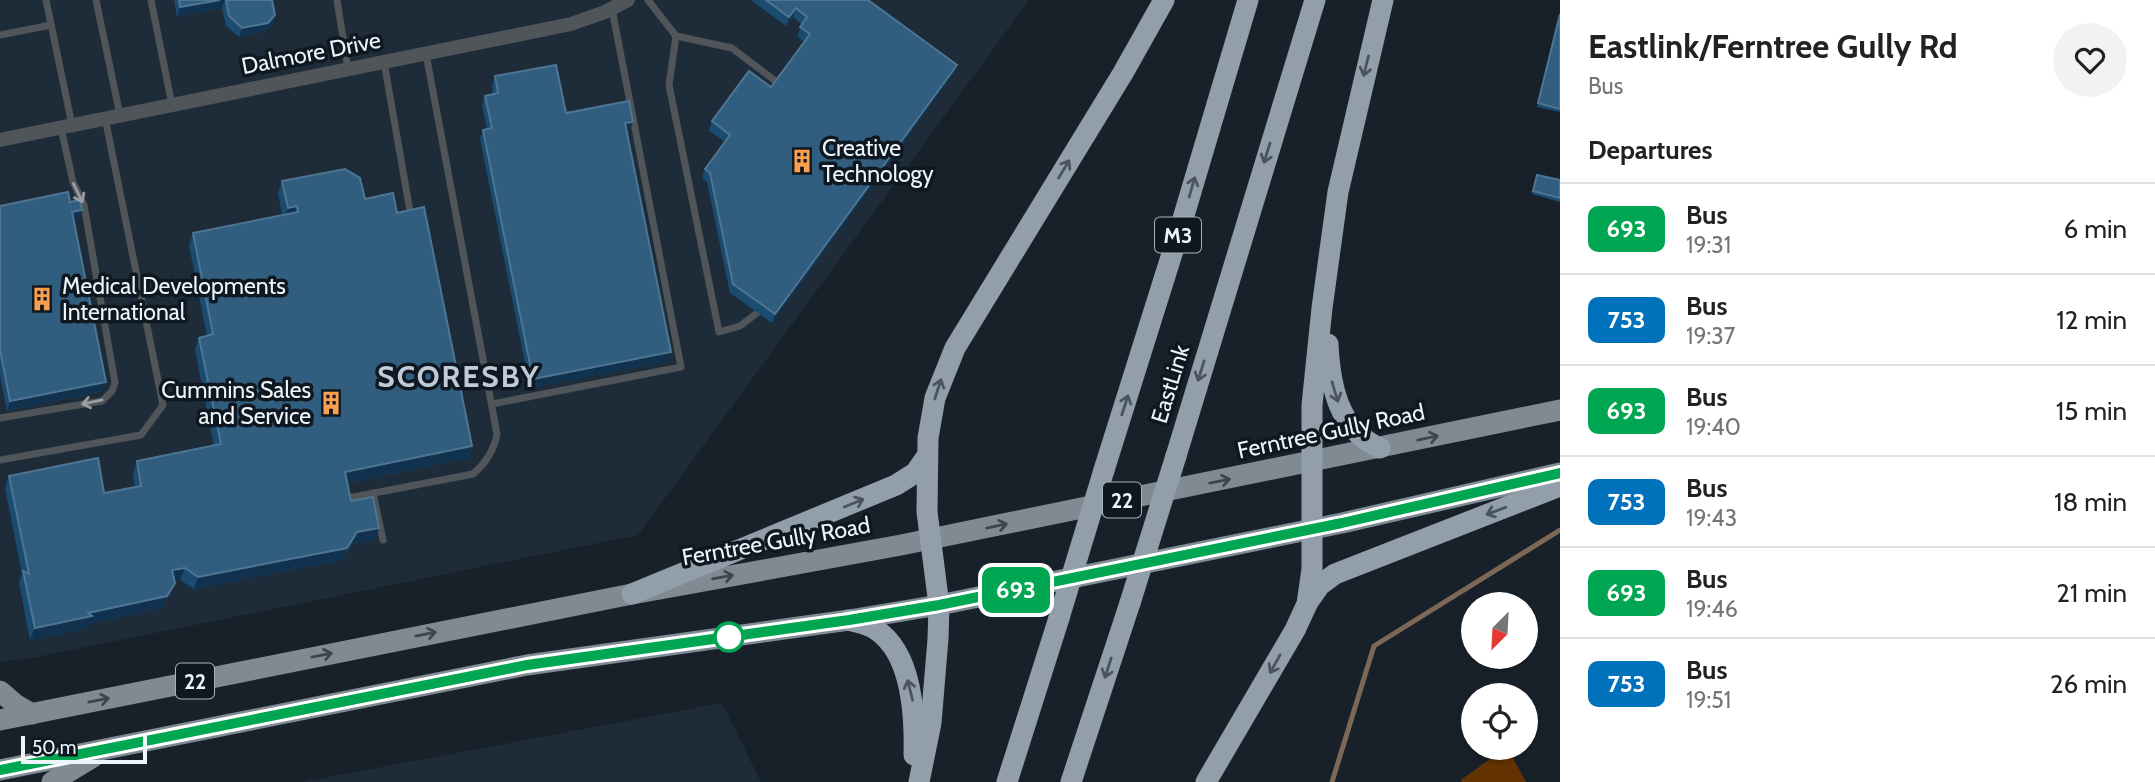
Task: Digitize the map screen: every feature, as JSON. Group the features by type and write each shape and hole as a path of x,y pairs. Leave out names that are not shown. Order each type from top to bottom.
{"highway":[{"path":"916,782 936,683 939,605 928,520 927,456 935,398 955,348 1123,73 1164,0"},
{"name":"EastLink","path":"1007,782 1182,222 1248,0"},
{"name":"EastLink","path":"1071,782 1176,456 1315,0"},
{"path":"1307,604 1312,569 1312,405 1338,192 1383,0"},
{"path":"1331,251 1329,369 1346,420 1355,433 1380,448"},
{"path":"632,594 896,485 915,473 927,456"},
{"path":"1206,782 1320,585 1335,574 1560,486"},
{"path":"849,620 875,629 886,638 905,672 914,705 916,782"}],"main road":[{"name":"Ferntree Gully Road","path":"0,720 632,594 930,539 1560,410"},
{"name":"22","path":"0,770 527,665 939,605 1312,529 1560,473"},
{"path":"0,691 15,704 32,713"},
{"path":"52,782 106,748"}],"street":[{"name":"Dalmore Drive","path":"0,140 571,24 589,19 628,0"}],"lane":[{"path":"0,418 102,401 112,391 115,383 84,205 73,182 46,0"},
{"path":"0,460 141,435 163,407 113,117 96,0"},
{"path":"150,0 172,105"},
{"path":"337,0 348,69"},
{"path":"648,0 676,36 732,48 778,83"},
{"path":"492,404 681,367 612,9"},
{"path":"0,35 51,25"},
{"path":"676,36 669,85 719,332 740,326 757,313"},
{"path":"348,498 464,477 480,468 491,453 497,434 426,53"},
{"path":"384,62 411,221"},
{"path":"373,494 383,540"}],"shaded area":[{"path":"0,0 1029,0 638,535 31,658 0,662"},
{"path":"722,703 761,782 302,782"},
{"path":"1489,760 1514,760 1526,782 1461,782"}],"building":[{"path":"179,0 220,0 180,7"},
{"path":"226,0 272,0 275,15 268,23 242,28 229,16"},
{"name":"Creative Technology","path":"766,0 868,0 957,65 775,314 733,284 710,173 705,169 730,135 712,121 749,71 771,87 810,34 800,27 807,17 796,8 789,17"},
{"path":"1560,14 1560,109 1538,103"},
{"path":"556,65 566,113 629,101 633,122 625,123 671,352 533,379 483,130 492,128 485,96 498,93 495,76"},
{"name":"Cummins Sales and Service","path":"345,169 360,178 365,199 393,193 397,213 424,207 472,446 345,472 351,501 373,497 379,528 357,532 347,548 198,577 185,568 172,570 175,583 167,596 35,628 23,571 29,574 9,476 98,458 104,493 141,486 137,461 221,444 199,338 213,334 193,233 298,212 297,206 288,208 282,181"},
{"path":"1537,175 1560,180 1560,198 1533,191"},
{"name":"Medical Developments International","path":"68,192 70,202 80,200 82,210 72,212 106,382 10,401 0,350 0,206"}],"waterway":[{"path":"1332,782 1374,646 1560,530"}],"bus line":[{"name":"693","path":"0,770 527,665 939,605 1342,523 1560,473"}],"place":[{"name":"Creative Technology","path":"802,161"},
{"name":"Medical Developments International","path":"42,299"},
{"name":"Cummins Sales and Service","path":"331,403"}],"district":[{"name":"SCORESBY","path":"459,376"}]}
